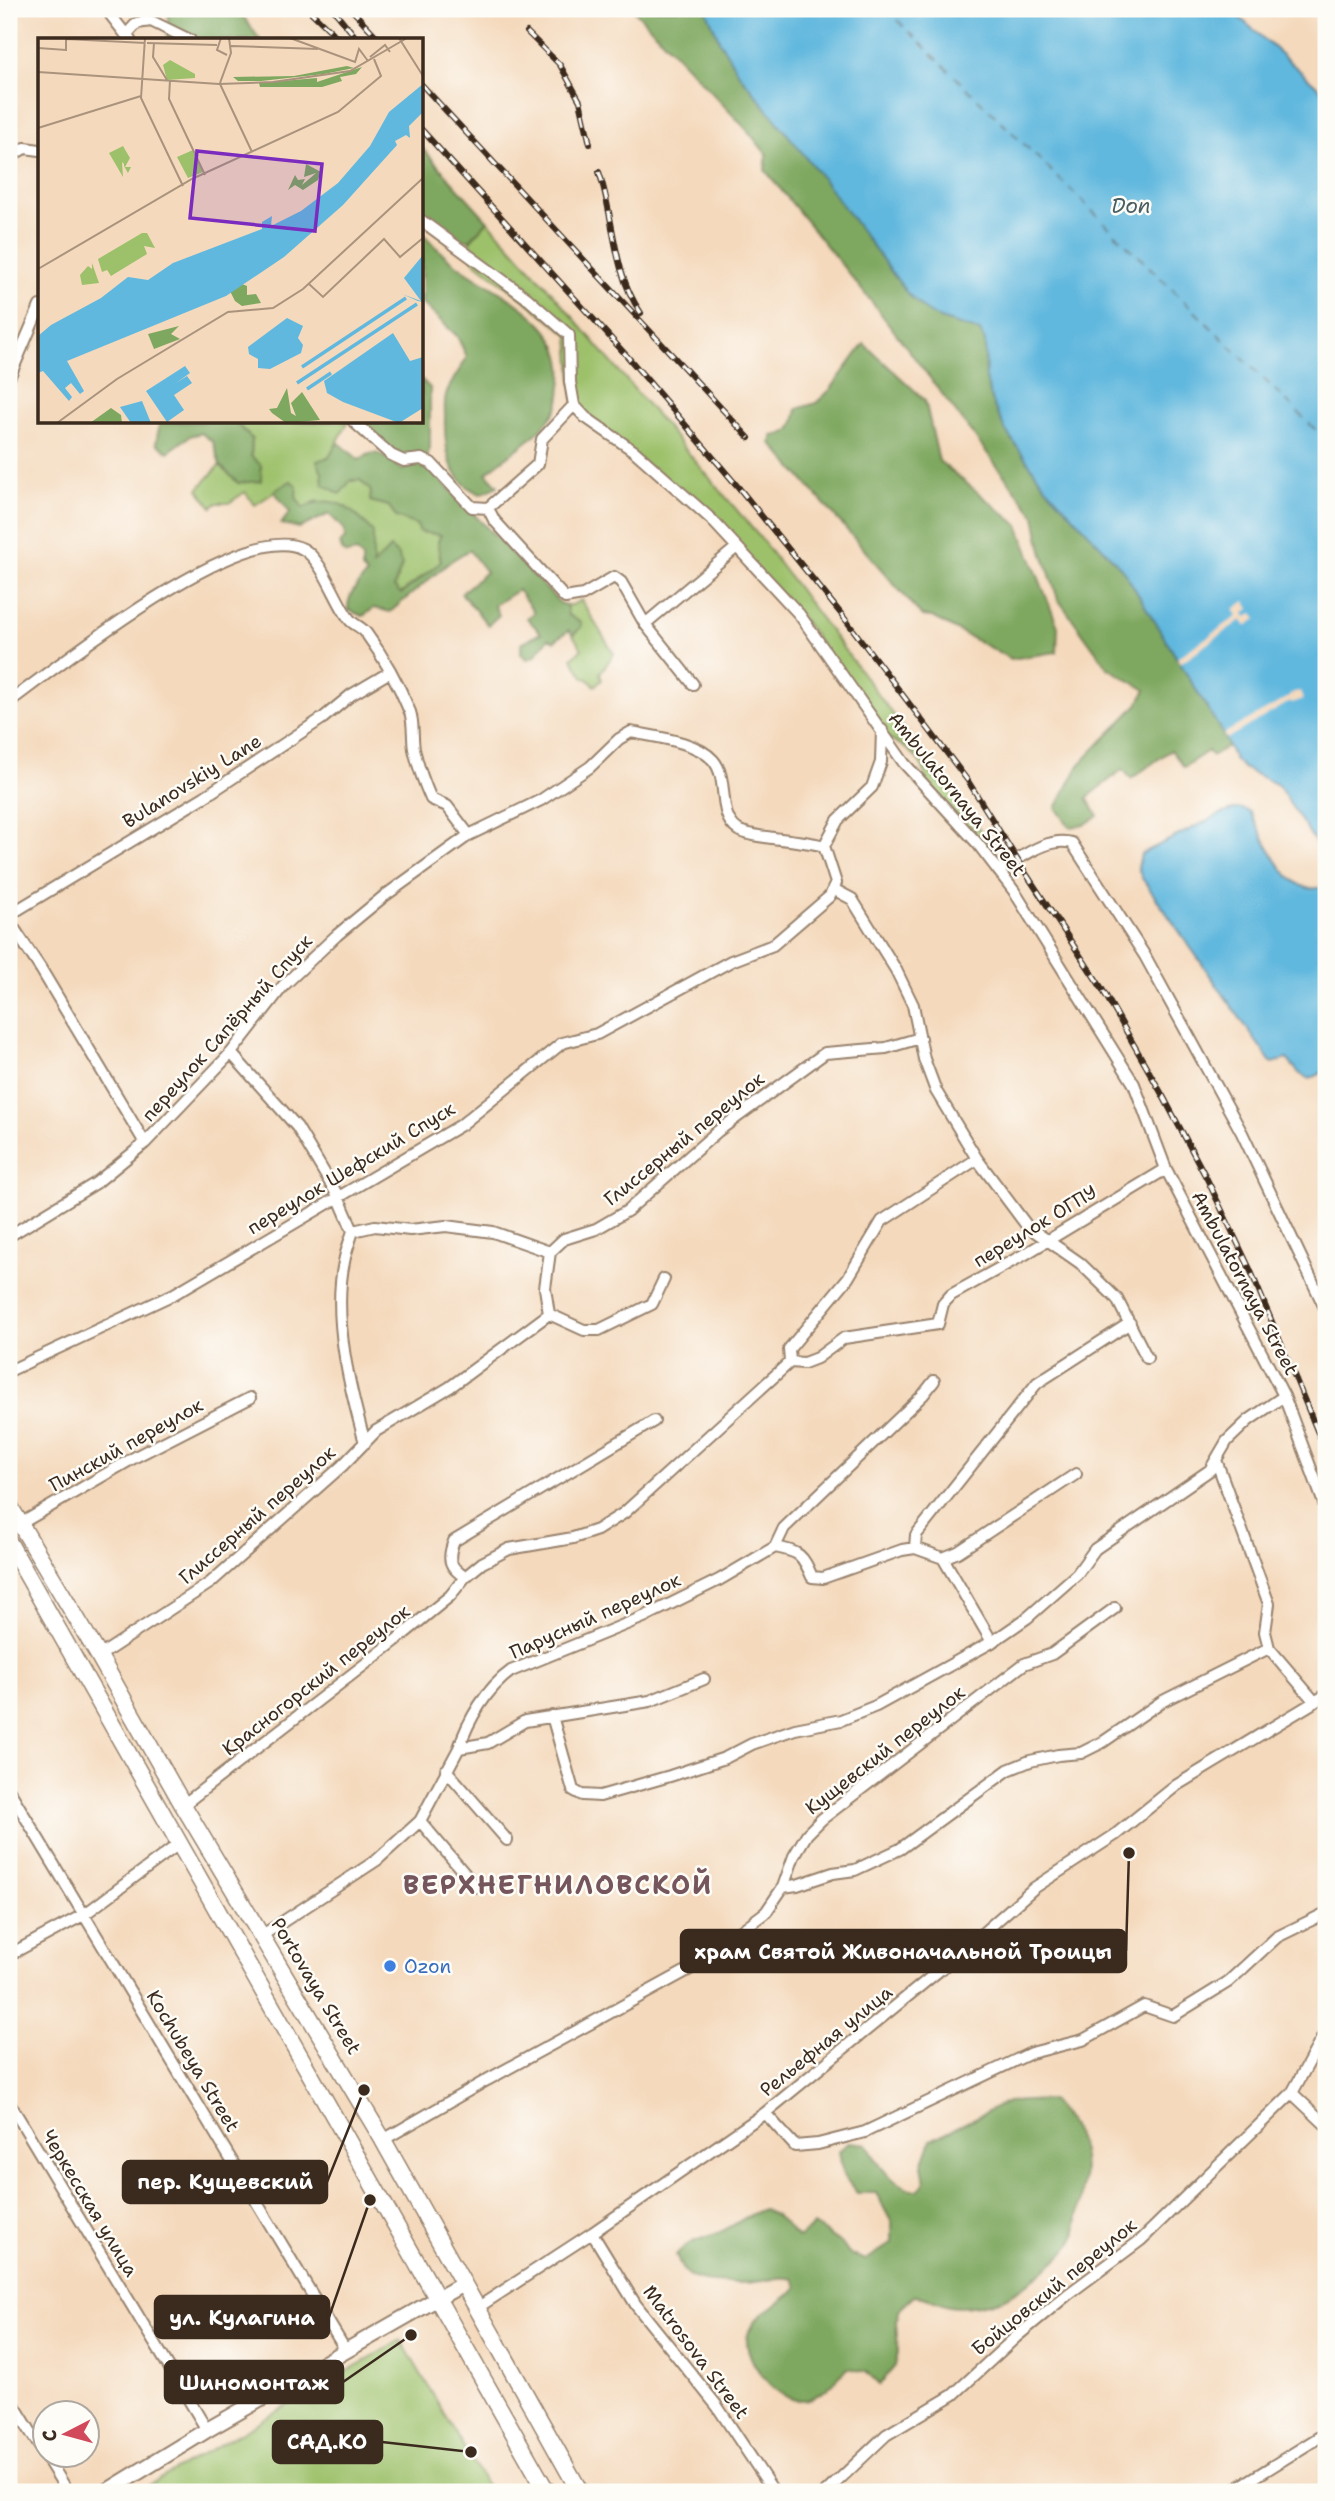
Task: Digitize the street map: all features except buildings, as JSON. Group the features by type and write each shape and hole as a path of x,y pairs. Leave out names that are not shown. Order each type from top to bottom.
{"main road":[{"name":"Portovaya Street","path":"9,1505 183,1805 383,2140 580,2492"},
{"path":"9,1543 551,2492 566,2491 570,2473"}],"street":[{"path":"106,9 128,37 137,23 151,21 186,38"},
{"path":"9,157 25,148 38,150"},
{"path":"356,424 391,455 404,461 421,459 431,463 472,507 488,508 538,464 542,439 573,405 569,335 527,298 424,222"},
{"path":"9,378 38,311"},
{"name":"Ambulatornaya Street","path":"573,405 585,417 634,451 711,519 799,614 904,763 999,870 1134,1084 1166,1169 1284,1396 1326,1509"},
{"path":"488,508 494,520 565,598 583,595 614,577 621,582 645,624 693,684"},
{"path":"9,702 177,583 246,551 285,544 304,550 326,577 350,621 364,630 390,672 411,715 414,749 431,799 447,806 469,835"},
{"path":"645,624 737,547"},
{"name":"Bulanovskiy Lane","path":"9,915 204,797 323,718 351,695 390,672"},
{"path":"882,730 881,762 872,787 838,820 824,846 836,883 833,889 852,899 890,960 913,1005 924,1059 936,1091 977,1159 1027,1226 1080,1263 1117,1299 1147,1358"},
{"name":"переулок Сапёрный Спуск","path":"9,1236 96,1183 145,1143 231,1053 284,986 337,935 403,882 469,835 541,800 590,767 619,739 631,732 685,743 713,760 724,786 725,811 736,828 750,835 824,846"},
{"path":"999,870 1048,844 1062,840 1072,843 1145,956 1242,1133 1326,1310"},
{"name":"переулок Шефский Спуск","path":"9,1371 174,1294 461,1125 562,1043 597,1034 731,961 773,945 830,896 833,889"},
{"path":"9,921 41,969 145,1143"},
{"name":"Глиссерный переулок","path":"550,1252 564,1239 596,1229 627,1212 718,1131 825,1052 886,1048 920,1038"},
{"path":"231,1053 297,1127 338,1196 353,1231 343,1263 340,1317 354,1405 365,1443"},
{"name":"Красногорский переулок","path":"790,1362 789,1349 848,1278 882,1221 977,1159"},
{"name":"переулок ОГПУ","path":"938,1324 943,1304 951,1295 1027,1253 1166,1169"},
{"path":"353,1231 375,1226 411,1230 446,1226 493,1232 550,1252 545,1288 549,1314 584,1330 599,1331 652,1304 664,1279"},
{"name":"Глиссерный переулок","path":"99,1656 210,1583 342,1466 376,1431 450,1387 549,1314"},
{"path":"915,1548 916,1535 1037,1384 1130,1323"},
{"name":"Красногорский переулок","path":"183,1805 395,1641 450,1596 464,1577 482,1563 509,1549 597,1530 624,1513 790,1362 804,1363 817,1358 844,1338 938,1324"},
{"name":"Парусный переулок","path":"261,1936 377,1860 420,1821 459,1748 465,1730 498,1680 511,1671 646,1616 719,1580 775,1548 783,1528 923,1395 934,1381"},
{"name":"Кущевский переулок","path":"552,1716 573,1790 582,1795 600,1796 725,1758 752,1744 795,1729 853,1715 876,1706 992,1642 1027,1618 1077,1574 1095,1549 1210,1470 1227,1441 1249,1420 1284,1396"},
{"name":"Пинский переулок","path":"20,1524 137,1456 250,1398"},
{"path":"464,1577 453,1569 448,1556 454,1541 654,1421"},
{"path":"1216,1460 1269,1604 1265,1632 1269,1648 1315,1702"},
{"path":"943,1558 958,1552 1076,1474"},
{"path":"775,1548 796,1551 812,1577 823,1578 902,1550 915,1548 943,1558 992,1642"},
{"name":"Кущевский переулок","path":"383,2140 567,2035 682,1975 766,1912 783,1886 794,1856 807,1834 822,1819 1024,1664 1052,1654 1115,1608"},
{"path":"783,1886 797,1885 833,1872 855,1870 900,1849 1008,1770 1030,1761 1081,1753 1103,1742 1161,1702 1269,1648"},
{"path":"459,1748 488,1743 525,1721 650,1701 704,1679"},
{"name":"Рельефная улица","path":"477,2308 592,2233 765,2113 906,1998 1034,1888 1115,1835 1177,1784 1326,1695"},
{"path":"446,1770 507,1840"},
{"name":"Kochubeya Street","path":"9,1790 345,2351"},
{"path":"420,1821 476,1887"},
{"path":"9,1955 85,1914 180,1843"},
{"path":"765,2113 795,2146 818,2144 865,2132 1031,2053 1083,2040 1144,2006 1173,2016 1227,1982 1277,1937 1325,1917"},
{"name":"Бойцовский переулок","path":"826,2492 886,2435 953,2395 1026,2329 1142,2240 1292,2093 1326,2031"},
{"path":"1292,2093 1326,2125"},
{"name":"Черкесская улица","path":"9,2102 207,2430"},
{"name":"Matrosova Street","path":"592,2233 636,2305 717,2406 774,2492"},
{"path":"106,2492 207,2430 463,2284"},
{"path":"9,2397 68,2492"},
{"path":"1230,2492 1326,2433"}],"green space":[{"path":"238,9 259,38 167,38 169,11"},
{"path":"633,9 706,9 720,42 737,71 817,171 908,294 940,319 980,331 985,341 986,378 992,402 1006,431 1046,487 1124,571 1228,746 1212,756 1208,751 1184,767 1171,750 1131,779 1123,769 1087,798 1098,816 1084,825 1070,827 1056,808 1079,765 1137,705 1146,690 1108,668 1058,599 1042,551 1035,516 875,306 765,170 767,155 747,130"},
{"path":"424,150 488,221 470,240 452,240 424,218"},
{"path":"488,221 758,535 986,838 1001,862 997,864 925,783 925,775 919,761 908,750 887,738 799,614 711,519 574,405 569,335 473,260 470,241"},
{"path":"424,235 453,262 528,312 544,327 556,344 562,364 559,401 551,418 534,436 486,473 498,486 481,494 470,489 455,473 446,440 445,397 467,357 457,336 424,305"},
{"path":"864,344 925,400 939,461 1018,525 1058,627 1057,652 1011,659 932,617 922,616 771,443 773,436 785,433 791,428 797,409 816,403 830,390"},
{"path":"424,382 430,388 430,448 427,456 405,456 393,451 362,424 424,424"},
{"path":"160,424 237,424 252,439 251,456 261,465 261,481 238,483 220,465 213,442 201,433 190,436 168,452 156,443"},
{"path":"237,424 347,424 322,472 323,484 360,480 371,491 370,501 389,506 396,517 417,525 420,532 442,534 438,547 441,562 400,594 394,587 402,565 373,567 372,532 316,501 303,509 291,481 255,505 245,492 229,503 217,503 212,507 198,489 220,465 238,483 251,457 252,439"},
{"path":"338,442 359,460 366,455 377,453 403,470 421,463 428,467 560,603 566,605 568,615 581,622 581,627 573,635 569,630 554,641 549,638 534,657 527,659 521,654 521,643 541,633 527,618 534,612 518,590 494,605 499,615 488,625 461,593 486,572 469,550 451,561 390,612 374,608 363,616 348,610 351,595 367,574 362,569 362,558 357,552 346,554 342,551 340,544 345,538 344,529 329,514 300,528 281,524 290,512 274,491 291,481 297,486 296,497 303,508 324,501 333,502 358,516 373,532 373,566 390,548 398,555 402,565 394,587 401,594 441,562 438,541 441,535 420,532 417,525 396,517 389,506 370,501 371,491 360,480 351,480 340,494 323,484 317,461 329,457"},
{"path":"581,600 614,654 600,673 602,680 595,686 584,678 572,658 582,649 573,635 581,627 568,616 566,605"},
{"path":"1050,2100 1071,2125 1082,2151 1084,2178 1072,2242 1040,2274 1002,2299 976,2306 955,2307 914,2296 900,2309 896,2321 898,2352 895,2366 879,2385 866,2372 847,2368 826,2390 813,2397 798,2400 779,2392 769,2384 753,2362 747,2340 749,2331 759,2317 797,2287 794,2279 736,2283 705,2281 688,2275 676,2255 696,2240 720,2232 764,2209 780,2219 798,2238 814,2225 842,2244 849,2254 866,2260 892,2243 892,2223 876,2193 857,2193 843,2175 839,2151 849,2142 867,2144 887,2174 918,2191 925,2182 922,2165 931,2140 1007,2102"},
{"path":"401,2340 490,2492 137,2492"}],"water":[{"name":"Don","path":"706,9 1230,9 1326,94 1326,859 1278,785 1243,768 1234,759 1223,734 1124,571 1046,487 1006,431 992,402 986,378 985,341 980,331 940,319 908,294 817,171 737,71 720,42"},
{"path":"1236,809 1250,812 1271,851 1290,877 1301,886 1313,889 1326,885 1326,1071 1310,1079 1300,1074 1287,1059 1273,1063 1270,1061 1142,878 1138,868 1141,854"}],"pier":[{"path":"1245,601 1250,609 1244,613 1246,617 1253,613 1257,619 1246,626 1241,620 1180,663 1177,658 1238,616 1234,609"},
{"path":"1300,691 1303,699 1292,703 1291,701 1226,739 1223,734"}],"ferry route":[{"path":"886,9 1326,440"}],"railway":[{"path":"308,9 338,38"},
{"path":"333,9 356,38"},
{"path":"351,9 378,38"},
{"path":"527,32 560,65 580,101 590,144"},
{"path":"424,87 749,438"},
{"path":"424,132 627,356 739,488 842,615 968,781 1101,987 1163,1096 1250,1269 1326,1452"},
{"path":"599,172 624,280 641,313"}],"place":[{"name":"храм Святой Живоначальной Троицы","path":"1129,1853"},
{"name":"Ozon","path":"390,1966"},
{"name":"пер. Кущевский","path":"364,2090"},
{"name":"ул. Кулагина","path":"370,2200"},
{"name":"Шиномонтаж","path":"411,2335"},
{"name":"САД.КО","path":"471,2452"}],"district":[{"name":"ВЕРХНЕГНИЛОВСКОЙ","path":"558,1884"}]}
